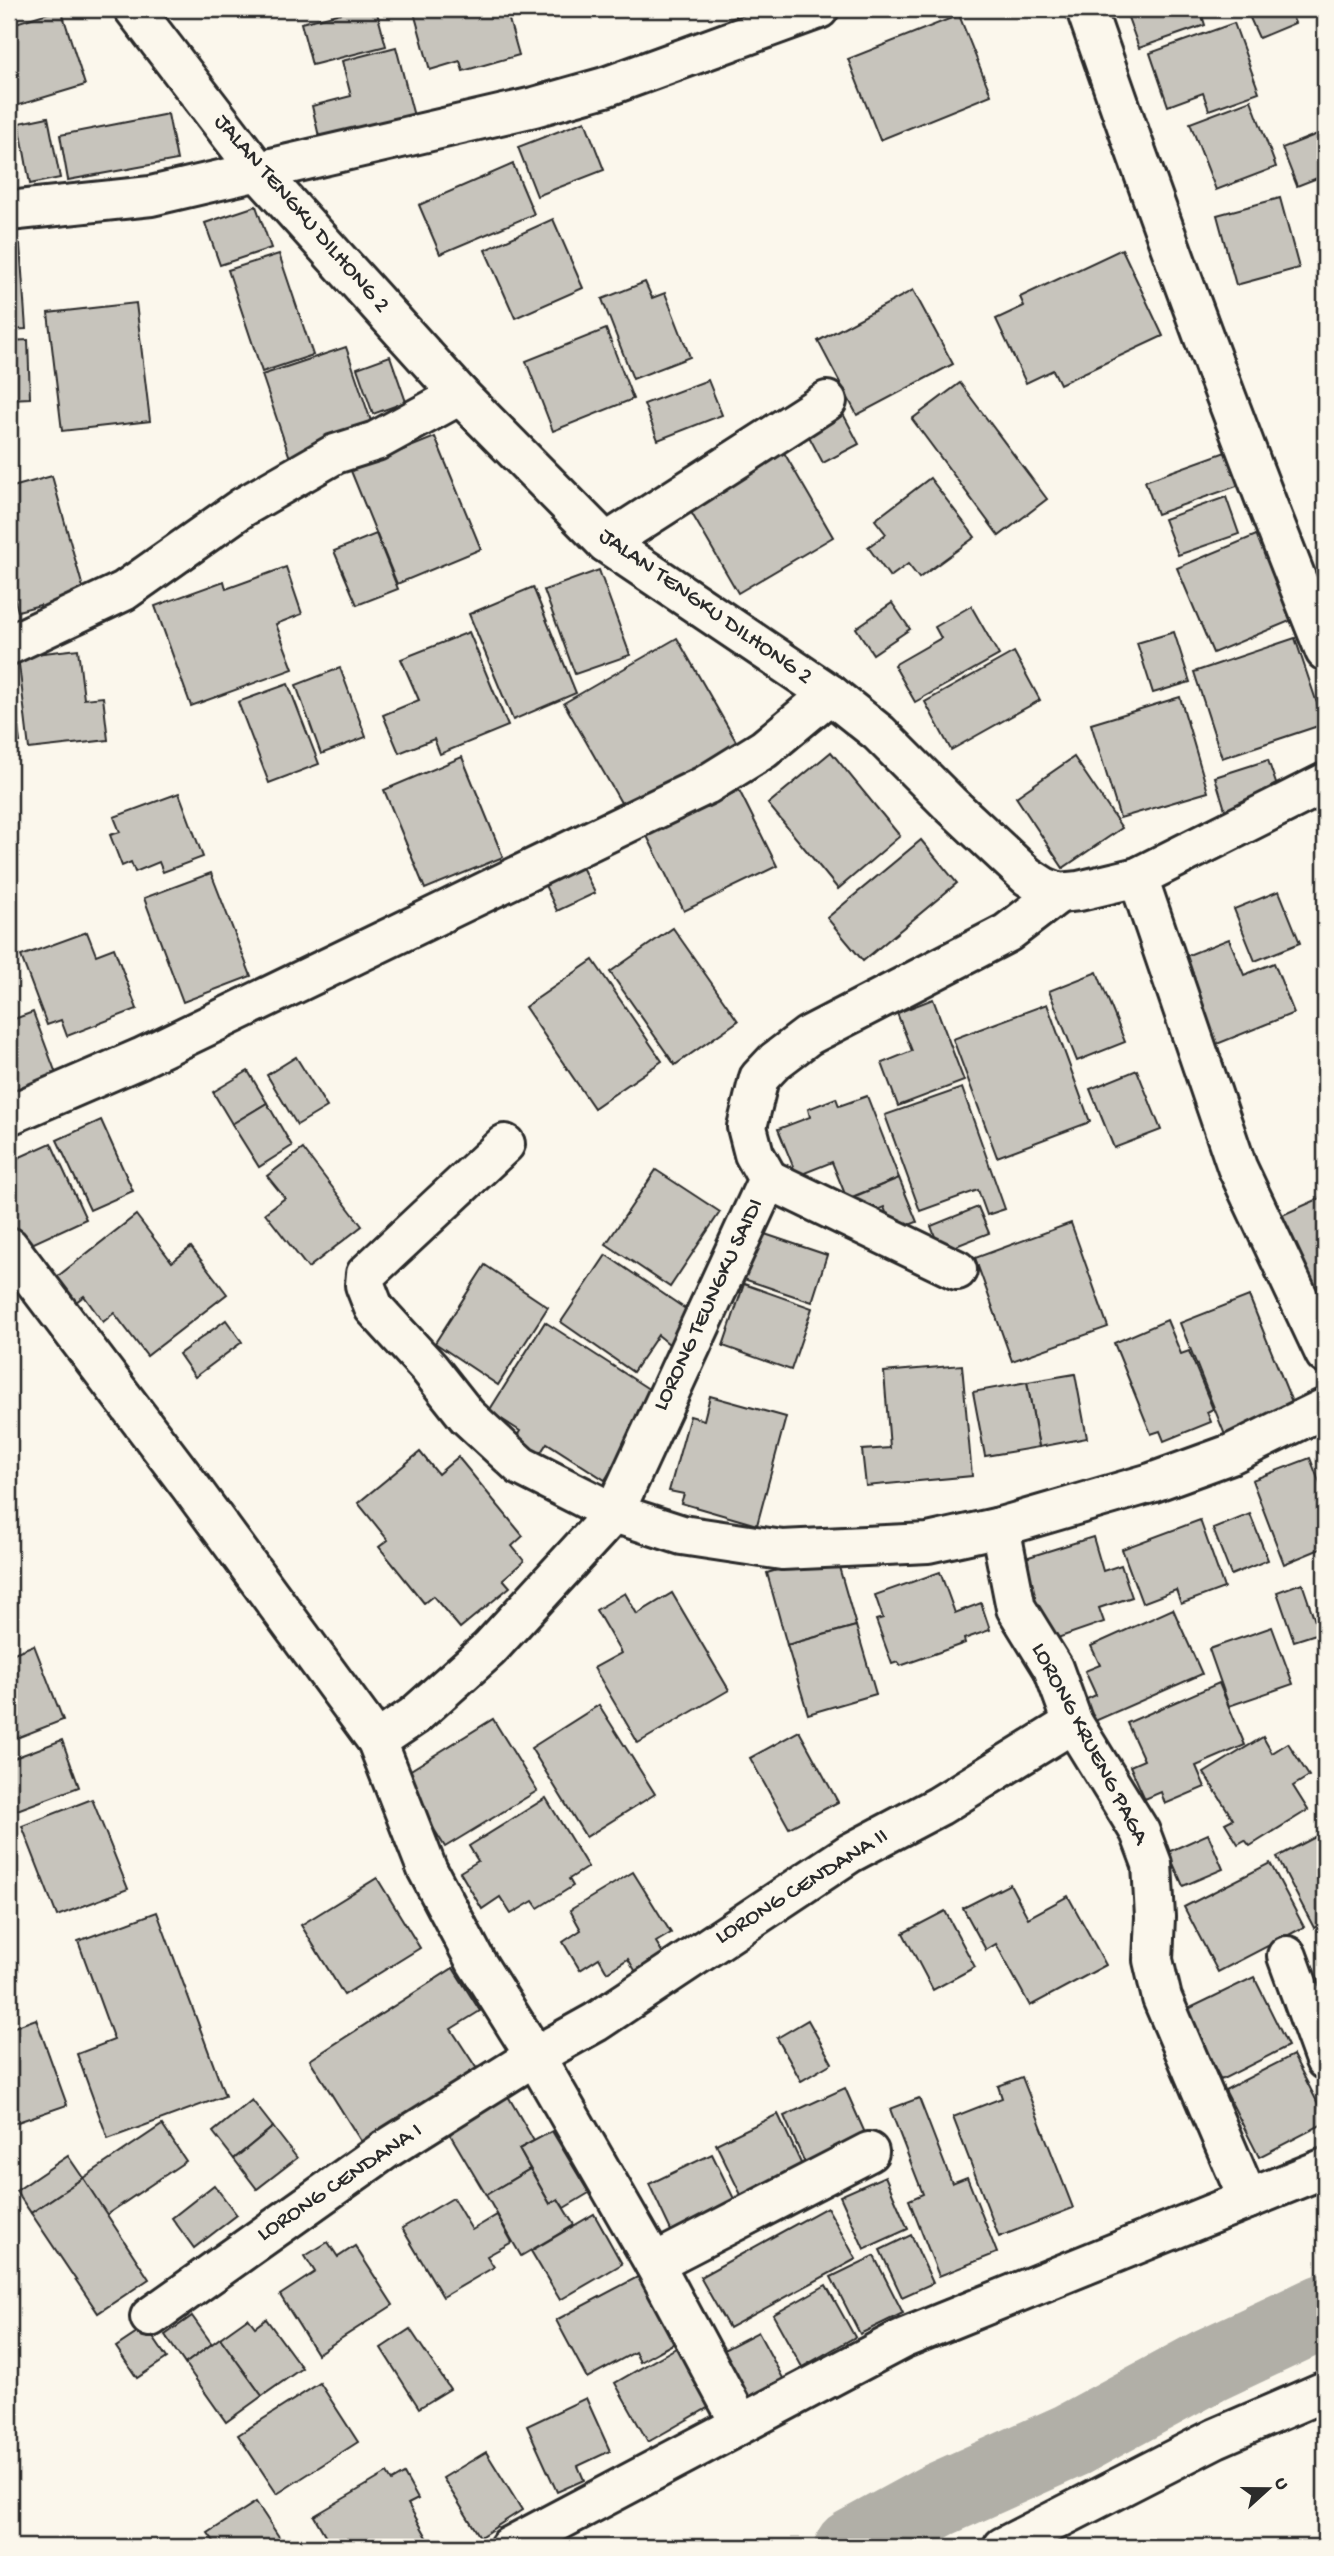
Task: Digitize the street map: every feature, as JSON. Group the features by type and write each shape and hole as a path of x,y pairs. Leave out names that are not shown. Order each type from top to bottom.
{"street":[{"name":"JALAN TENGKU DILHONG 2","path":"134,9 258,171 460,395 606,543 830,694 879,733 1027,876 1059,893"},
{"path":"9,211 151,196 605,87 819,9"},
{"path":"1086,9 1146,183 1325,651"},
{"path":"9,645 124,591 243,507 335,454 376,441 460,395"},
{"path":"606,543 827,401"},
{"path":"9,1115 153,1052 706,785 764,749 830,694"},
{"path":"1059,893 1138,877 1325,783"},
{"path":"1138,877 1237,1167 1325,1354"},
{"name":"LORONG TEUNGKU SAIDI","path":"377,1741 414,1716 489,1649 614,1513 768,1179 754,1154 747,1127 759,1078 775,1061 807,1037 1007,933 1059,893"},
{"path":"505,1144 366,1274 368,1297 374,1308 429,1368 467,1416 521,1466 614,1513 682,1535 782,1550 928,1543 1000,1527 1163,1479 1231,1454 1325,1408"},
{"path":"768,1179 957,1269"},
{"path":"9,1247 206,1507 377,1741 427,1869 476,1962 535,2056 654,2263 740,2423"},
{"name":"LORONG KRUENG PAGA","path":"1000,1527 1016,1608 1053,1668 1073,1723 1140,1832 1152,1864 1155,1917 1153,1960 1162,1998 1248,2199"},
{"name":"LORONG CENDANA II","path":"535,2056 596,2022 850,1853 939,1806 1073,1723"},
{"path":"1287,1956 1325,2060"},
{"name":"LORONG CENDANA I","path":"150,2317 370,2161 535,2056"},
{"path":"654,2263 869,2152"},
{"path":"509,2547 902,2339 1325,2168"},
{"path":"1005,2547 1216,2438 1325,2391"}],"building":[{"path":"61,9 85,85 9,108 9,25"},
{"path":"357,9 376,9 386,46 312,65 301,23"},
{"path":"413,9 506,9 519,55 463,71 460,61 430,70"},
{"path":"732,9 767,9 737,20"},
{"path":"1125,9 1200,9 1205,25 1139,48"},
{"path":"1246,9 1289,9 1295,23 1259,38"},
{"path":"959,15 991,95 880,140 848,59"},
{"path":"1234,23 1259,92 1209,110 1203,93 1168,106 1150,53"},
{"path":"396,47 416,124 320,141 312,106 351,96 342,61"},
{"path":"1251,100 1276,167 1216,190 1190,123"},
{"path":"168,114 177,160 68,180 60,135"},
{"path":"48,117 60,178 30,184 19,123"},
{"path":"585,121 604,170 537,196 518,147"},
{"path":"1325,131 1325,175 1297,186 1282,148"},
{"path":"513,164 534,214 440,254 419,205"},
{"path":"1280,198 1299,268 1236,285 1217,215"},
{"path":"256,206 271,248 220,265 205,223"},
{"path":"553,219 583,288 515,318 485,250"},
{"path":"20,244 26,329 9,330 9,245"},
{"path":"1122,249 1163,336 1060,384 1053,370 1026,383 996,319 1024,306 1020,297"},
{"path":"279,254 313,355 262,372 228,270"},
{"path":"645,282 652,298 665,293 690,357 633,379 602,299"},
{"path":"913,290 953,364 857,415 818,341"},
{"path":"136,303 150,421 62,431 48,313"},
{"path":"606,329 633,399 553,431 526,361"},
{"path":"28,340 30,398 9,399 9,341"},
{"path":"346,347 375,433 291,461 262,375"},
{"path":"390,356 406,402 373,414 357,368"},
{"path":"708,380 722,415 658,440 644,404"},
{"path":"960,383 1047,499 999,536 912,419"},
{"path":"840,408 859,444 823,463 804,427"},
{"path":"435,437 481,549 397,584 351,471"},
{"path":"779,444 833,537 738,593 684,500"},
{"path":"1231,450 1243,484 1157,514 1145,481"},
{"path":"52,476 88,606 43,619 40,605 18,611 9,579 9,488"},
{"path":"930,478 975,537 919,578 908,564 890,577 868,547 886,534 875,520"},
{"path":"1226,497 1239,534 1178,555 1164,519"},
{"path":"1261,533 1297,618 1213,653 1177,568"},
{"path":"376,534 398,589 357,605 334,551"},
{"path":"286,567 302,614 276,624 293,669 191,706 155,606 224,581 226,589"},
{"path":"599,570 630,655 575,674 544,590"},
{"path":"533,587 576,693 513,720 469,614"},
{"path":"892,603 910,629 873,654 856,628"},
{"path":"971,606 999,655 915,702 894,665 941,638 935,627"},
{"path":"469,632 508,726 440,754 434,739 399,753 383,715 419,700 401,659"},
{"path":"1174,632 1190,682 1153,693 1137,643"},
{"path":"677,638 741,750 628,815 564,703"},
{"path":"1295,638 1324,724 1222,758 1194,672"},
{"path":"78,649 84,699 103,697 108,740 29,749 18,656"},
{"path":"1014,652 1040,700 951,750 925,702"},
{"path":"340,668 366,737 321,754 296,685"},
{"path":"11,676 20,742 9,743 9,677"},
{"path":"288,684 319,764 269,783 238,702"},
{"path":"1180,697 1208,792 1120,818 1091,724"},
{"path":"831,752 900,836 838,889 768,804"},
{"path":"462,757 503,857 425,889 384,790"},
{"path":"1074,757 1122,828 1063,868 1016,797"},
{"path":"1268,760 1281,798 1227,816 1215,777"},
{"path":"739,790 777,866 684,911 647,836"},
{"path":"179,793 203,857 163,872 159,862 135,872 131,862 122,866 110,835 120,832 114,817"},
{"path":"921,840 957,883 863,961 827,918"},
{"path":"581,865 595,893 557,911 544,883"},
{"path":"211,873 251,976 183,1002 144,898"},
{"path":"1279,891 1300,943 1255,961 1234,909"},
{"path":"673,928 738,1021 675,1065 610,972"},
{"path":"87,932 96,955 114,948 137,1009 67,1036 61,1020 47,1025 21,956"},
{"path":"1229,939 1244,975 1274,963 1294,1013 1207,1048 1173,961"},
{"path":"593,960 662,1061 594,1108 525,1007"},
{"path":"1097,972 1125,1042 1077,1061 1049,991"},
{"path":"933,999 964,1081 898,1106 882,1063 912,1051 897,1013"},
{"path":"1047,1004 1090,1122 997,1157 953,1039"},
{"path":"33,1012 61,1087 9,1106 9,1021"},
{"path":"296,1057 327,1107 297,1125 267,1075"},
{"path":"1137,1070 1161,1130 1114,1148 1090,1089"},
{"path":"248,1071 267,1103 232,1124 213,1092"},
{"path":"962,1088 1005,1209 987,1215 978,1190 920,1211 885,1115"},
{"path":"867,1096 899,1178 847,1199 832,1162 797,1176 778,1129 810,1117 808,1109 836,1098 839,1106"},
{"path":"267,1103 292,1146 259,1167 232,1124"},
{"path":"101,1120 133,1191 90,1210 57,1140"},
{"path":"51,1143 86,1219 21,1249 9,1222 9,1162"},
{"path":"303,1149 362,1226 308,1268 265,1213 285,1198 267,1176"},
{"path":"656,1170 720,1212 670,1287 606,1244"},
{"path":"899,1178 917,1222 893,1231 884,1207 861,1217 853,1197"},
{"path":"1325,1196 1325,1306 1310,1312 1269,1221"},
{"path":"978,1207 989,1233 941,1252 931,1226"},
{"path":"136,1215 172,1262 191,1247 227,1294 147,1356 114,1313 103,1322 84,1296 72,1305 53,1280"},
{"path":"1071,1223 1108,1327 1012,1361 975,1258"},
{"path":"753,1230 827,1255 812,1302 738,1277"},
{"path":"606,1255 690,1312 669,1344 658,1335 633,1372 561,1322"},
{"path":"485,1265 548,1307 498,1385 435,1343"},
{"path":"744,1284 812,1308 791,1370 723,1346"},
{"path":"1249,1296 1298,1417 1229,1445 1180,1323"},
{"path":"226,1320 242,1342 195,1377 179,1354"},
{"path":"1167,1320 1181,1354 1189,1351 1213,1409 1207,1412 1211,1422 1164,1441 1160,1431 1151,1434 1114,1343"},
{"path":"545,1322 658,1395 605,1480 547,1443 532,1466 508,1450 520,1431 489,1411"},
{"path":"962,1365 972,1476 866,1486 862,1450 890,1448 884,1372"},
{"path":"1075,1374 1087,1438 1039,1447 1027,1382"},
{"path":"1027,1382 1039,1447 985,1456 973,1392"},
{"path":"710,1396 786,1417 757,1525 681,1503 684,1494 669,1491 690,1416 704,1420"},
{"path":"420,1452 438,1474 458,1457 523,1536 512,1546 524,1561 503,1579 510,1587 460,1628 433,1596 424,1603 379,1547 388,1540 358,1503"},
{"path":"1310,1458 1325,1497 1325,1547 1284,1564 1252,1480"},
{"path":"1250,1514 1268,1560 1231,1575 1213,1529"},
{"path":"1200,1520 1224,1588 1181,1604 1176,1590 1142,1603 1122,1549"},
{"path":"1093,1537 1103,1571 1121,1565 1132,1597 1099,1608 1104,1622 1046,1642 1016,1561"},
{"path":"835,1553 856,1626 787,1645 767,1573"},
{"path":"940,1572 955,1613 981,1603 990,1630 964,1639 965,1643 900,1666 898,1662 892,1664 876,1620 883,1618 875,1595"},
{"path":"1302,1583 1319,1633 1294,1641 1277,1592"},
{"path":"625,1593 637,1614 672,1593 729,1690 638,1743 594,1668 621,1653 596,1610"},
{"path":"1173,1609 1202,1674 1086,1725 1076,1704 1096,1695 1085,1671 1100,1665 1091,1646"},
{"path":"856,1626 876,1694 808,1714 787,1645"},
{"path":"1272,1627 1293,1684 1229,1706 1209,1649"},
{"path":"34,1645 63,1720 9,1741 9,1655"},
{"path":"1219,1683 1245,1745 1196,1766 1205,1787 1165,1804 1161,1792 1145,1799 1130,1766 1144,1760 1127,1723"},
{"path":"599,1705 655,1794 586,1837 531,1748"},
{"path":"493,1719 537,1791 445,1847 401,1776"},
{"path":"799,1731 838,1802 789,1828 750,1758"},
{"path":"1263,1737 1272,1753 1288,1743 1309,1776 1293,1786 1308,1810 1250,1846 1245,1840 1238,1844 1225,1823 1233,1819 1204,1773"},
{"path":"62,1740 79,1787 9,1813 9,1760"},
{"path":"546,1798 588,1867 569,1879 573,1886 538,1908 533,1901 511,1914 500,1897 482,1909 460,1872 478,1861 469,1846"},
{"path":"92,1799 128,1889 57,1916 22,1826"},
{"path":"1325,1832 1325,1923 1314,1928 1277,1857"},
{"path":"1208,1834 1223,1869 1183,1886 1168,1852"},
{"path":"1270,1863 1304,1927 1218,1972 1184,1907"},
{"path":"633,1872 671,1933 656,1942 664,1955 636,1972 628,1959 607,1972 599,1958 580,1970 563,1942 581,1930 570,1910"},
{"path":"377,1878 420,1948 344,1995 301,1925"},
{"path":"1010,1884 1028,1918 1068,1896 1106,1965 1030,2006 996,1944 986,1950 963,1908"},
{"path":"945,1911 975,1967 933,1990 903,1933"},
{"path":"157,1912 225,2096 108,2139 77,2054 114,2040 78,1941"},
{"path":"453,1968 480,2011 451,2029 479,2072 364,2146 310,2060"},
{"path":"1254,1977 1288,2046 1221,2080 1186,2010"},
{"path":"36,2019 67,2105 9,2125 9,2029"},
{"path":"808,2020 832,2063 801,2081 777,2038"},
{"path":"1293,2055 1325,2117 1325,2123 1259,2157 1225,2090"},
{"path":"1022,2077 1073,2208 999,2237 953,2117 1002,2098 998,2086"},
{"path":"845,2088 869,2142 808,2170 784,2116"},
{"path":"508,2096 534,2141 519,2149 530,2169 486,2195 448,2131"},
{"path":"919,2098 952,2183 967,2177 997,2253 939,2276 909,2200 923,2194 890,2109"},
{"path":"252,2100 273,2127 234,2159 213,2132"},
{"path":"778,2114 807,2176 746,2205 716,2144"},
{"path":"162,2125 186,2161 106,2215 83,2178"},
{"path":"273,2127 297,2158 257,2189 234,2159"},
{"path":"552,2131 589,2193 564,2208 558,2199 550,2204 519,2149"},
{"path":"712,2154 738,2207 674,2237 649,2184"},
{"path":"68,2156 83,2178 31,2213 16,2191"},
{"path":"530,2169 550,2204 558,2199 574,2225 521,2256 486,2195"},
{"path":"885,2176 908,2229 864,2249 840,2196"},
{"path":"83,2178 149,2279 98,2313 31,2213"},
{"path":"214,2185 237,2215 194,2248 172,2218"},
{"path":"453,2198 472,2230 497,2215 512,2242 487,2256 494,2267 443,2297 402,2228"},
{"path":"827,2207 856,2259 729,2328 700,2277"},
{"path":"594,2214 622,2264 560,2300 531,2251"},
{"path":"911,2235 933,2283 902,2297 880,2250"},
{"path":"328,2242 338,2257 355,2246 393,2305 317,2354 280,2295 315,2272 305,2256"},
{"path":"874,2256 903,2313 860,2334 831,2277"},
{"path":"645,2273 680,2340 640,2362 635,2352 587,2378 556,2320"},
{"path":"826,2285 855,2337 802,2367 773,2315"},
{"path":"192,2316 212,2344 185,2364 165,2335"},
{"path":"248,2318 255,2327 266,2319 302,2368 262,2396 220,2338"},
{"path":"146,2327 167,2358 137,2378 116,2347"},
{"path":"410,2329 450,2389 419,2408 381,2348"},
{"path":"758,2332 784,2380 739,2405 712,2356"},
{"path":"220,2338 262,2396 226,2422 185,2364"},
{"path":"683,2344 716,2403 648,2442 615,2383"},
{"path":"320,2383 358,2442 277,2494 238,2435"},
{"path":"586,2398 610,2451 578,2466 584,2480 557,2492 527,2426"},
{"path":"486,2452 522,2510 480,2537 443,2478"},
{"path":"387,2473 392,2481 404,2474 418,2499 408,2504 428,2539 414,2547 332,2547 314,2516"},
{"path":"256,2502 285,2546 218,2547 208,2533"}],"waterway":[{"path":"852,2547 936,2501 1072,2440 1210,2365 1325,2311"}]}
